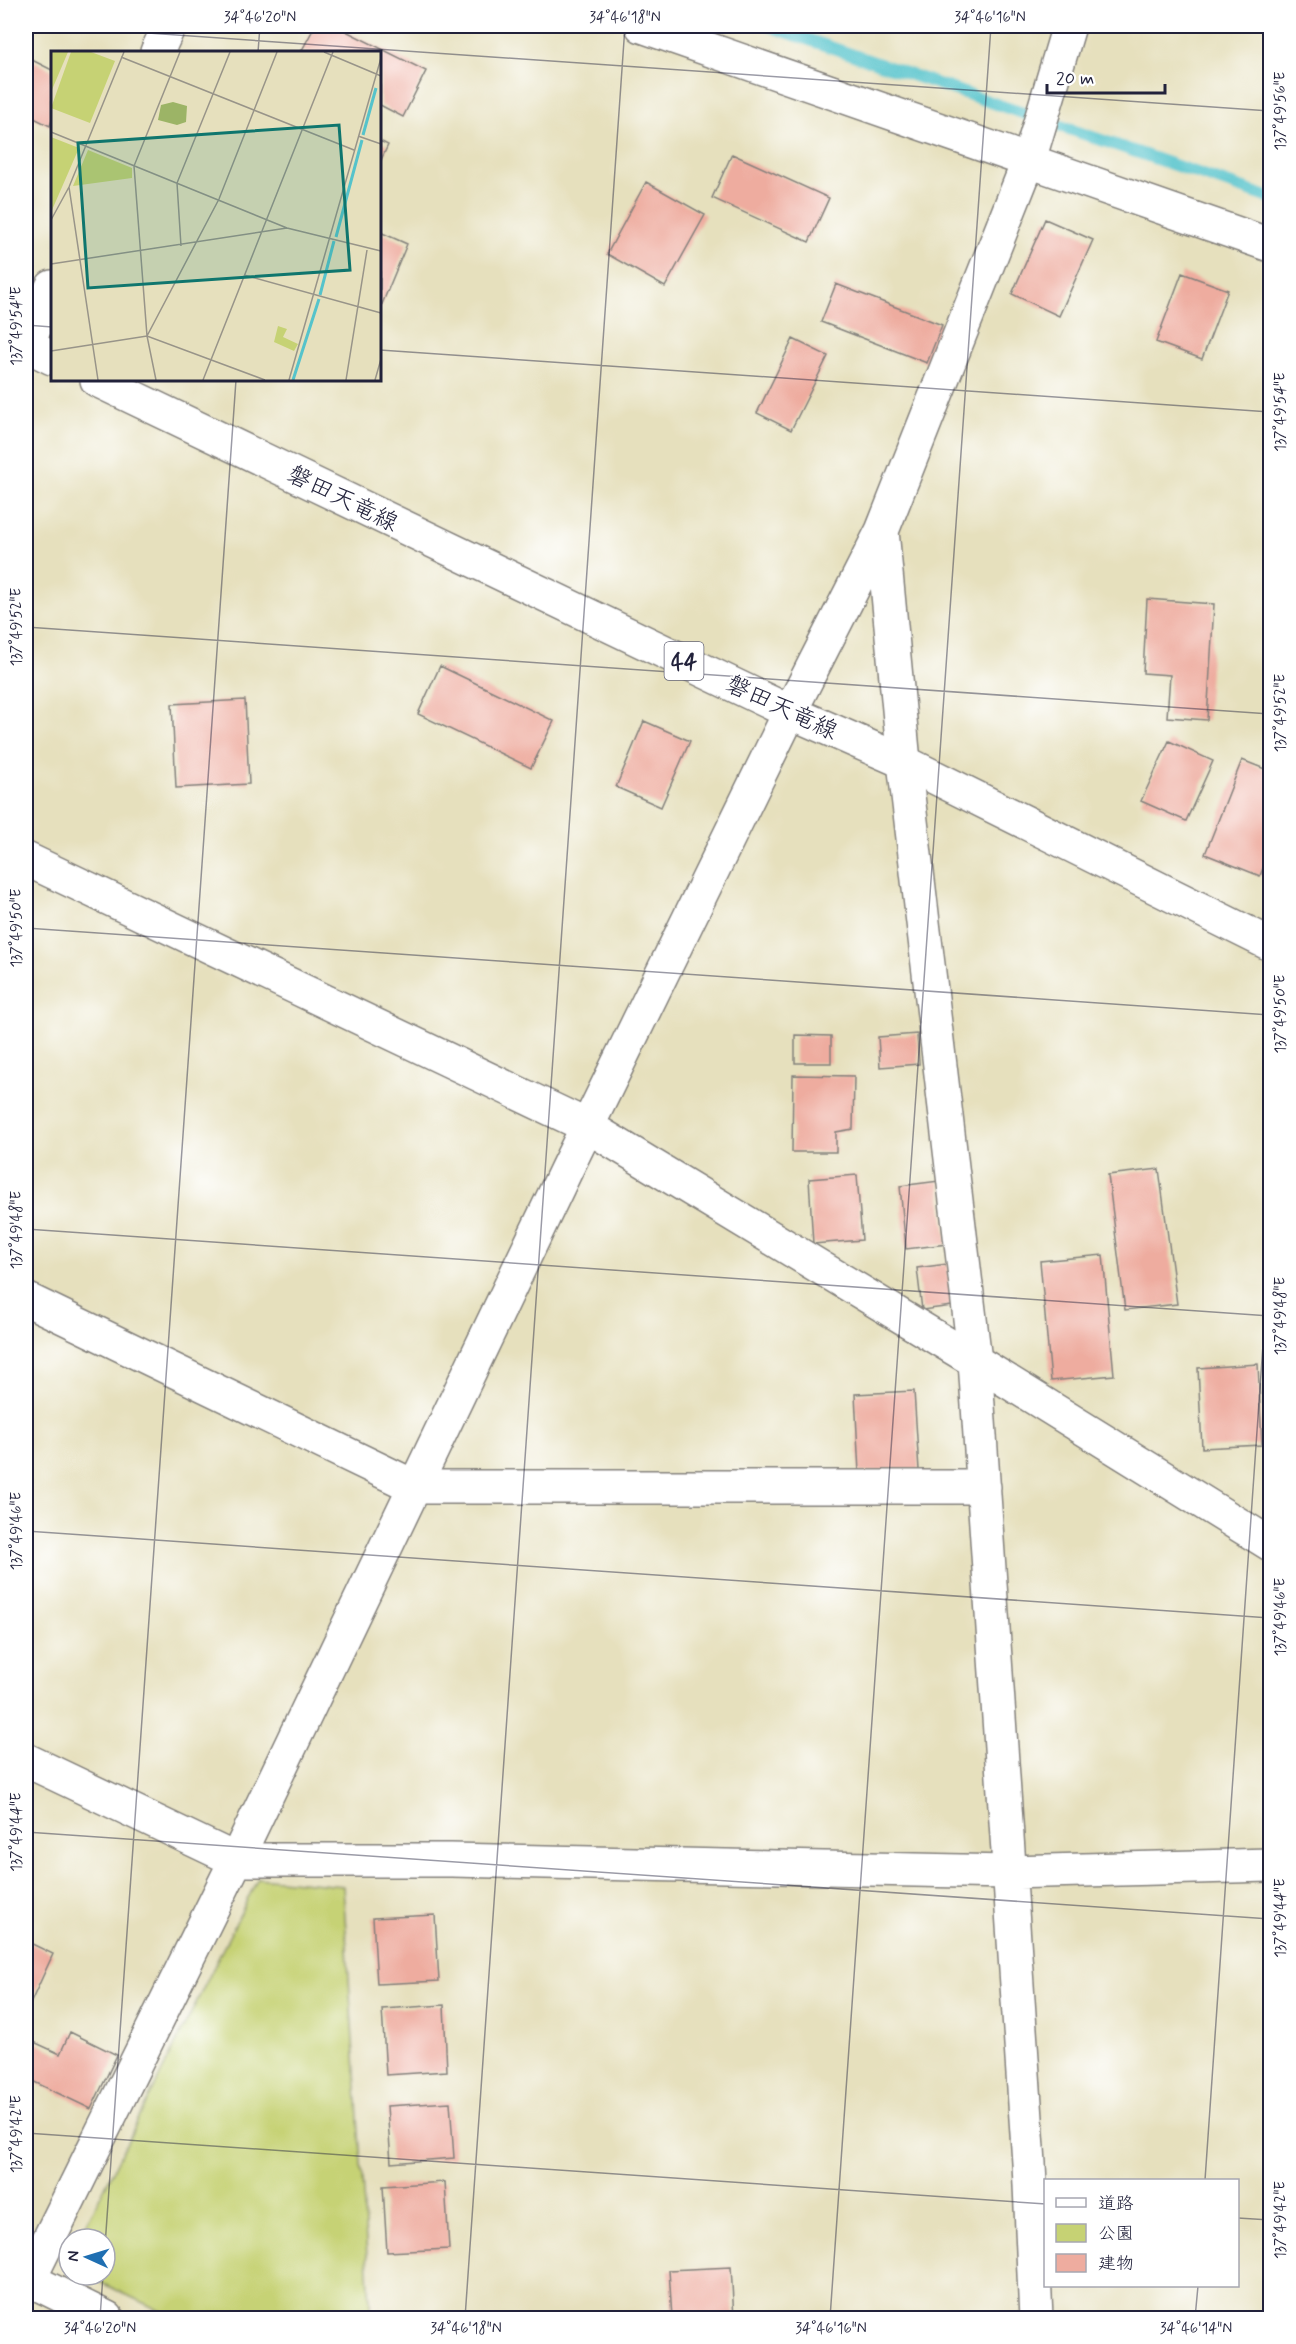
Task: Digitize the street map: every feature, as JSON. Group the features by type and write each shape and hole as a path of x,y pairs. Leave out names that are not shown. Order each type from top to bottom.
{"street":[{"path":"157,51 169,26"},
{"path":"642,26 1270,245"},
{"path":"107,2319 26,2282 236,1860 587,1126 790,712 882,531 1029,160 1069,26"},
{"path":"32,349 51,290"},
{"name":"磐田天竜線","path":"99,381 790,712 904,762 1270,944"},
{"path":"882,531 904,762 975,1361 1007,1872 1012,1903 1024,2133 1029,2163 1036,2319"},
{"path":"26,860 587,1126 975,1361 1270,1544"},
{"path":"26,1299 415,1487 984,1487"},
{"path":"26,1760 236,1860 451,1860 1007,1872 1270,1865"}],"green space":[{"path":"258,1878 343,1886 371,2318 175,2318 110,2287 117,2287 117,2227 85,2227"}],"building":[{"path":"315,26 336,26 426,71 403,117 381,106 381,51 302,51"},
{"path":"26,57 51,70 50,126 26,114"},
{"path":"381,142 388,145 381,160"},
{"path":"732,154 829,198 809,242 712,198"},
{"path":"646,182 705,215 665,287 607,254"},
{"path":"1045,219 1093,240 1059,316 1012,294"},
{"path":"381,232 407,244 381,307"},
{"path":"1182,273 1228,290 1202,359 1156,342"},
{"path":"836,284 942,325 927,363 821,322"},
{"path":"793,339 828,356 791,430 757,413"},
{"path":"1147,599 1214,604 1207,720 1167,717 1170,675 1143,673"},
{"path":"440,666 554,721 531,768 418,714"},
{"path":"245,700 249,784 176,788 172,704"},
{"path":"644,721 690,741 661,807 616,787"},
{"path":"1169,741 1213,761 1186,821 1141,801"},
{"path":"1242,760 1270,771 1270,850 1260,876 1205,854"},
{"path":"917,1034 919,1064 880,1067 878,1037"},
{"path":"795,1035 831,1036 831,1063 795,1063"},
{"path":"793,1075 854,1076 853,1129 836,1132 836,1152 792,1152"},
{"path":"1159,1169 1177,1304 1125,1310 1108,1175"},
{"path":"857,1175 862,1240 813,1244 809,1179"},
{"path":"939,1181 947,1244 906,1249 900,1186"},
{"path":"1103,1255 1114,1375 1051,1381 1040,1261"},
{"path":"947,1264 952,1306 922,1310 917,1268"},
{"path":"1258,1364 1262,1445 1202,1448 1198,1368"},
{"path":"914,1391 919,1470 859,1473 855,1394"},
{"path":"435,1915 439,1981 377,1984 373,1918"},
{"path":"26,1941 53,1954 26,2013"},
{"path":"444,2005 447,2071 386,2075 382,2009"},
{"path":"70,2032 117,2055 91,2109 26,2078 26,2060 34,2042 60,2054"},
{"path":"450,2102 454,2158 391,2163 387,2106"},
{"path":"445,2182 449,2249 387,2252 383,2186"},
{"path":"731,2267 734,2318 672,2318 669,2270"}],"waterway":[{"path":"769,26 1270,198"}]}
